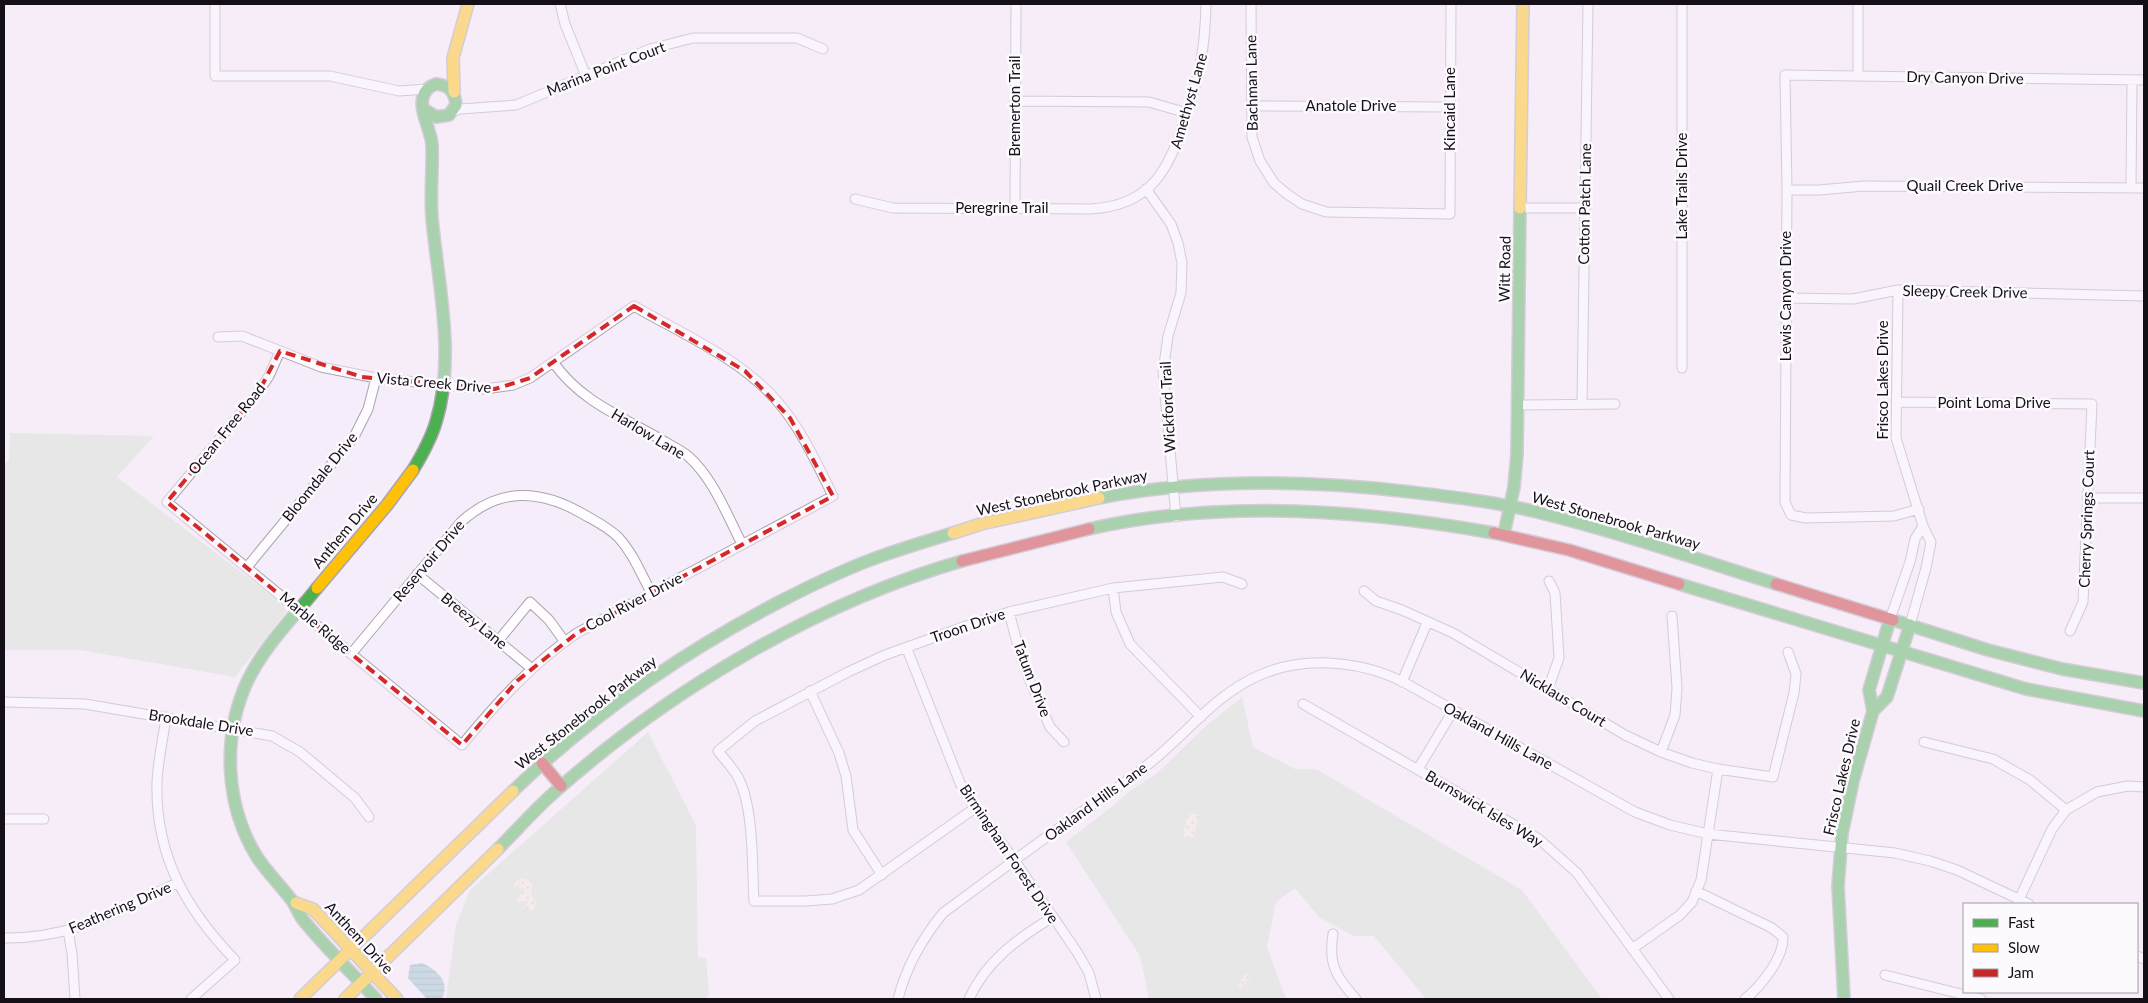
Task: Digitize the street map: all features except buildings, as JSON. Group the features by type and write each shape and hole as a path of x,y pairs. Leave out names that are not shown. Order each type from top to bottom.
{"street":[{"path":"215,4 215,76 330,76 400,91 414,98 436,117 450,114 456,105 451,75 452,58"},
{"path":"424,108 423,97 443,74 452,58 468,4"},
{"path":"560,4 565,24 586,76"},
{"name":"Bremerton Trail","path":"1015,208 1016,4"},
{"name":"Amethyst Lane","path":"1146,189 1159,177 1170,162 1187,113 1203,55 1206,4"},
{"name":"Bachman Lane","path":"1251,4 1252,137 1260,161 1280,189 1302,204 1318,210 1344,214 1450,214"},
{"name":"Kincaid Lane","path":"1450,214 1451,4"},
{"name":"Witt Road","path":"1504,534 1514,487 1518,454 1523,4"},
{"name":"Cotton Patch Lane","path":"1582,404 1588,4"},
{"name":"Lake Trails Drive","path":"1682,4 1682,368"},
{"path":"1858,4 1858,76"},
{"name":"Marina Point Court","path":"450,114 460,109 516,105 650,49 693,38 796,38 823,49"},
{"name":"Dry Canyon Drive","path":"1786,75 2144,80"},
{"name":"Lewis Canyon Drive","path":"1786,75 1785,502 1790,515 1806,518 1894,516 1918,509"},
{"path":"2131,187 2132,80"},
{"path":"400,91 429,88 444,84 462,102 478,109"},
{"path":"1015,101 1149,102 1187,113"},
{"name":"Anatole Drive","path":"1251,106 1450,107"},
{"name":"Anthem Drive","path":"376,999 302,919 296,903 260,861 240,819 233,794 230,768 233,728 240,700 252,673 265,653 299,610 417,465 438,421 445,386 445,349 433,224 430,177 432,146 430,125 424,108"},
{"name":"Anthem Drive","path":"432,146 439,126 450,114"},
{"name":"Quail Creek Drive","path":"1787,190 1819,190 1864,186 2144,188"},
{"name":"Peregrine Trail","path":"855,199 893,208 1107,207 1132,199 1146,189"},
{"name":"Wickford Trail","path":"1146,189 1171,224 1178,243 1182,263 1181,294 1168,336 1164,360 1164,384 1176,517"},
{"path":"1520,208 1585,208"},
{"name":"Sleepy Creek Drive","path":"1786,298 1853,299 1898,290 2144,296"},
{"name":"Frisco Lakes Drive","path":"1873,711 1887,697 1926,568 1930,542 1923,526 1896,438 1898,290"},
{"name":"Vista Creek Drive","path":"218,337 242,336 328,369 376,378 445,386 485,389 504,388 530,378 634,306 735,364 762,385 796,427 833,496"},
{"name":"Ocean Free Road","path":"168,502 259,391 269,376 280,351"},
{"name":"Harlow Lane","path":"553,362 566,379 584,396 674,447 695,463 710,484 742,544"},
{"name":"Bloomdale Drive","path":"247,567 354,437 368,409 376,378"},
{"name":"Point Loma Drive","path":"1897,402 2092,404"},
{"path":"1518,405 1615,404"},
{"name":"Cherry Springs Court","path":"2070,631 2083,602 2092,404"},
{"name":"West Stonebrook Parkway","path":"300,999 542,763 626,696 729,628 809,587 883,555 981,524 1139,490 1224,483 1352,485 1456,497 1536,512 1606,531 1988,650 2053,666 2144,683"},
{"name":"Reservoir Drive","path":"351,654 461,522 474,511 498,499 524,495 556,500 605,526 629,551 651,592"},
{"name":"Cool River Drive","path":"462,745 504,694 531,668 590,625 833,496"},
{"path":"2087,498 2144,498"},
{"name":"Marble Ridge","path":"168,502 462,745"},
{"path":"345,999 561,786 650,716 714,674 783,634 853,600 912,577 1016,547 1088,529 1141,519 1285,512 1351,515 1451,525 1504,534 1600,559 1901,653 2026,689 2144,711"},
{"name":"Frisco Lakes Drive","path":"1844,999 1838,886 1842,834 1853,781 1873,711 1869,690 1881,646 1910,562 1915,539 1923,526"},
{"name":"Breezy Lane","path":"417,574 531,668"},
{"name":"Troon Drive","path":"882,875 859,890 832,899 754,901 751,841 744,796 739,779 718,751 755,721 810,691 885,655 907,649 966,626 1009,612 1113,588 1223,577 1242,584"},
{"path":"1548,689 1559,658 1555,593 1549,581"},
{"path":"1113,588 1116,612 1130,644 1201,717"},
{"name":"Nicklaus Court","path":"1364,591 1376,601 1402,610 1427,623 1453,633 1625,735 1692,764 1718,770 1773,777 1794,693 1796,674 1788,652"},
{"path":"498,641 530,602 549,620 565,642"},
{"name":"Tatum Drive","path":"1009,612 1030,681 1050,727 1064,742"},
{"path":"1661,752 1675,715 1677,688 1672,616"},
{"path":"1402,682 1427,623"},
{"name":"Birmingham Forest Drive","path":"907,649 960,783 975,808 1053,917 1089,973 1096,999"},
{"name":"Oakland Hills Lane","path":"898,999 913,958 926,933 943,913 1152,762 1231,692 1260,675 1287,667 1311,664 1347,665 1384,674 1402,682 1635,812 1670,825 1708,834 1895,854 1930,861 1957,870 2018,902"},
{"path":"810,691 839,753 846,776 853,830 882,875 975,808"},
{"name":"Brookdale Drive","path":"4,702 85,704 272,736 293,747 355,798 369,817"},
{"name":"Burnswick Isles Way","path":"1303,704 1539,839 1576,873 1669,999"},
{"path":"1418,769 1453,711"},
{"path":"166,717 158,768 158,807 164,846 178,883 199,920 235,960 191,999"},
{"path":"1924,742 1993,759 2030,780 2066,810"},
{"path":"542,763 561,786"},
{"path":"1632,949 1680,915 1692,902 1701,880 1718,770"},
{"path":"2018,902 2052,829 2066,810 2096,792 2128,786 2144,787"},
{"path":"4,819 44,819"},
{"name":"Feathering Drive","path":"4,938 42,937 68,931 178,883"},
{"path":"1696,891 1772,928 1782,937 1783,944 1771,971 1745,999"},
{"name":"Anthem Drive","path":"296,903 313,909 397,999"},
{"path":"969,999 993,961 1031,930 1053,917"},
{"path":"68,931 72,953 75,999"},
{"path":"1333,934 1330,952 1335,969 1356,999"},
{"path":"1884,975 1981,999"}],"highlighted area":[{"path":"634,306 745,371 790,418 833,496 577,633 517,681 462,745 167,502 259,391 280,351 362,377 495,389 530,378"}],"green space":[{"path":"10,433 154,436 117,477 284,605 286,612 235,677 80,650 4,650 4,465 9,460"},
{"path":"1242,697 1253,747 1295,769 1316,769 1522,890 1602,999 1426,999 1374,936 1354,936 1319,917 1295,888 1276,902 1267,947 1286,999 1149,999 1140,956 1066,842 1130,791 1156,774 1208,724"},
{"path":"648,732 696,825 698,957 706,958 709,995 705,999 446,999 456,925 470,890"}],"sand":[{"path":"1198,814 1197,826 1194,837 1187,838 1183,836 1183,830 1186,825 1186,817"},
{"path":"524,878 532,883 531,894 536,902 535,908 532,911 525,908 528,901 519,903 516,899 525,890 523,888 515,888 514,883"},
{"path":"1245,974 1250,979 1240,988 1238,984"}],"water":[{"path":"422,963 433,969 441,977 444,987 442,999 427,999 408,978 410,965"}],"traffic: fast":[{"path":"413,470 429,441 436,422 445,372 444,320 431,209 432,145 422,102 426,90 436,84 448,88 453,93 456,105 449,115 436,117 425,110"},
{"path":"1504,534 1514,487 1517,454 1520,208"},
{"path":"1099,498 1177,487 1255,483 1333,485 1443,496 1506,505 1537,512 1657,546 1776,584"},
{"path":"1089,529 1138,520 1189,514 1240,511 1292,511 1394,518 1494,533"},
{"path":"513,791 574,736 674,663 709,642 781,601 845,570 884,555 953,533"},
{"path":"498,849 549,797 601,753 697,684 748,653 800,625 853,600 907,579 962,561"},
{"path":"1679,584 2026,689 2144,711"},
{"path":"317,588 270,644 247,682 239,703 231,748 233,793 246,837 257,857 292,901 304,921 376,999"},
{"path":"1844,999 1838,886 1842,834 1853,781 1873,711 1869,690 1890,619"},
{"path":"1893,620 1988,650 2062,669 2144,683"},
{"path":"1873,711 1887,697 1910,625"}],"traffic: slow":[{"path":"454,92 453,58 468,4"},
{"path":"1520,208 1523,4"},
{"path":"317,588 387,505 413,470"},
{"path":"953,533 981,524 1099,498"},
{"path":"300,999 513,791"},
{"path":"345,999 498,849"},
{"path":"296,903 313,909 397,999"}],"traffic: jam":[{"path":"962,561 1089,529"},
{"path":"1494,533 1569,550 1679,584"},
{"path":"1776,584 1893,620"},
{"path":"542,763 561,786"}]}
